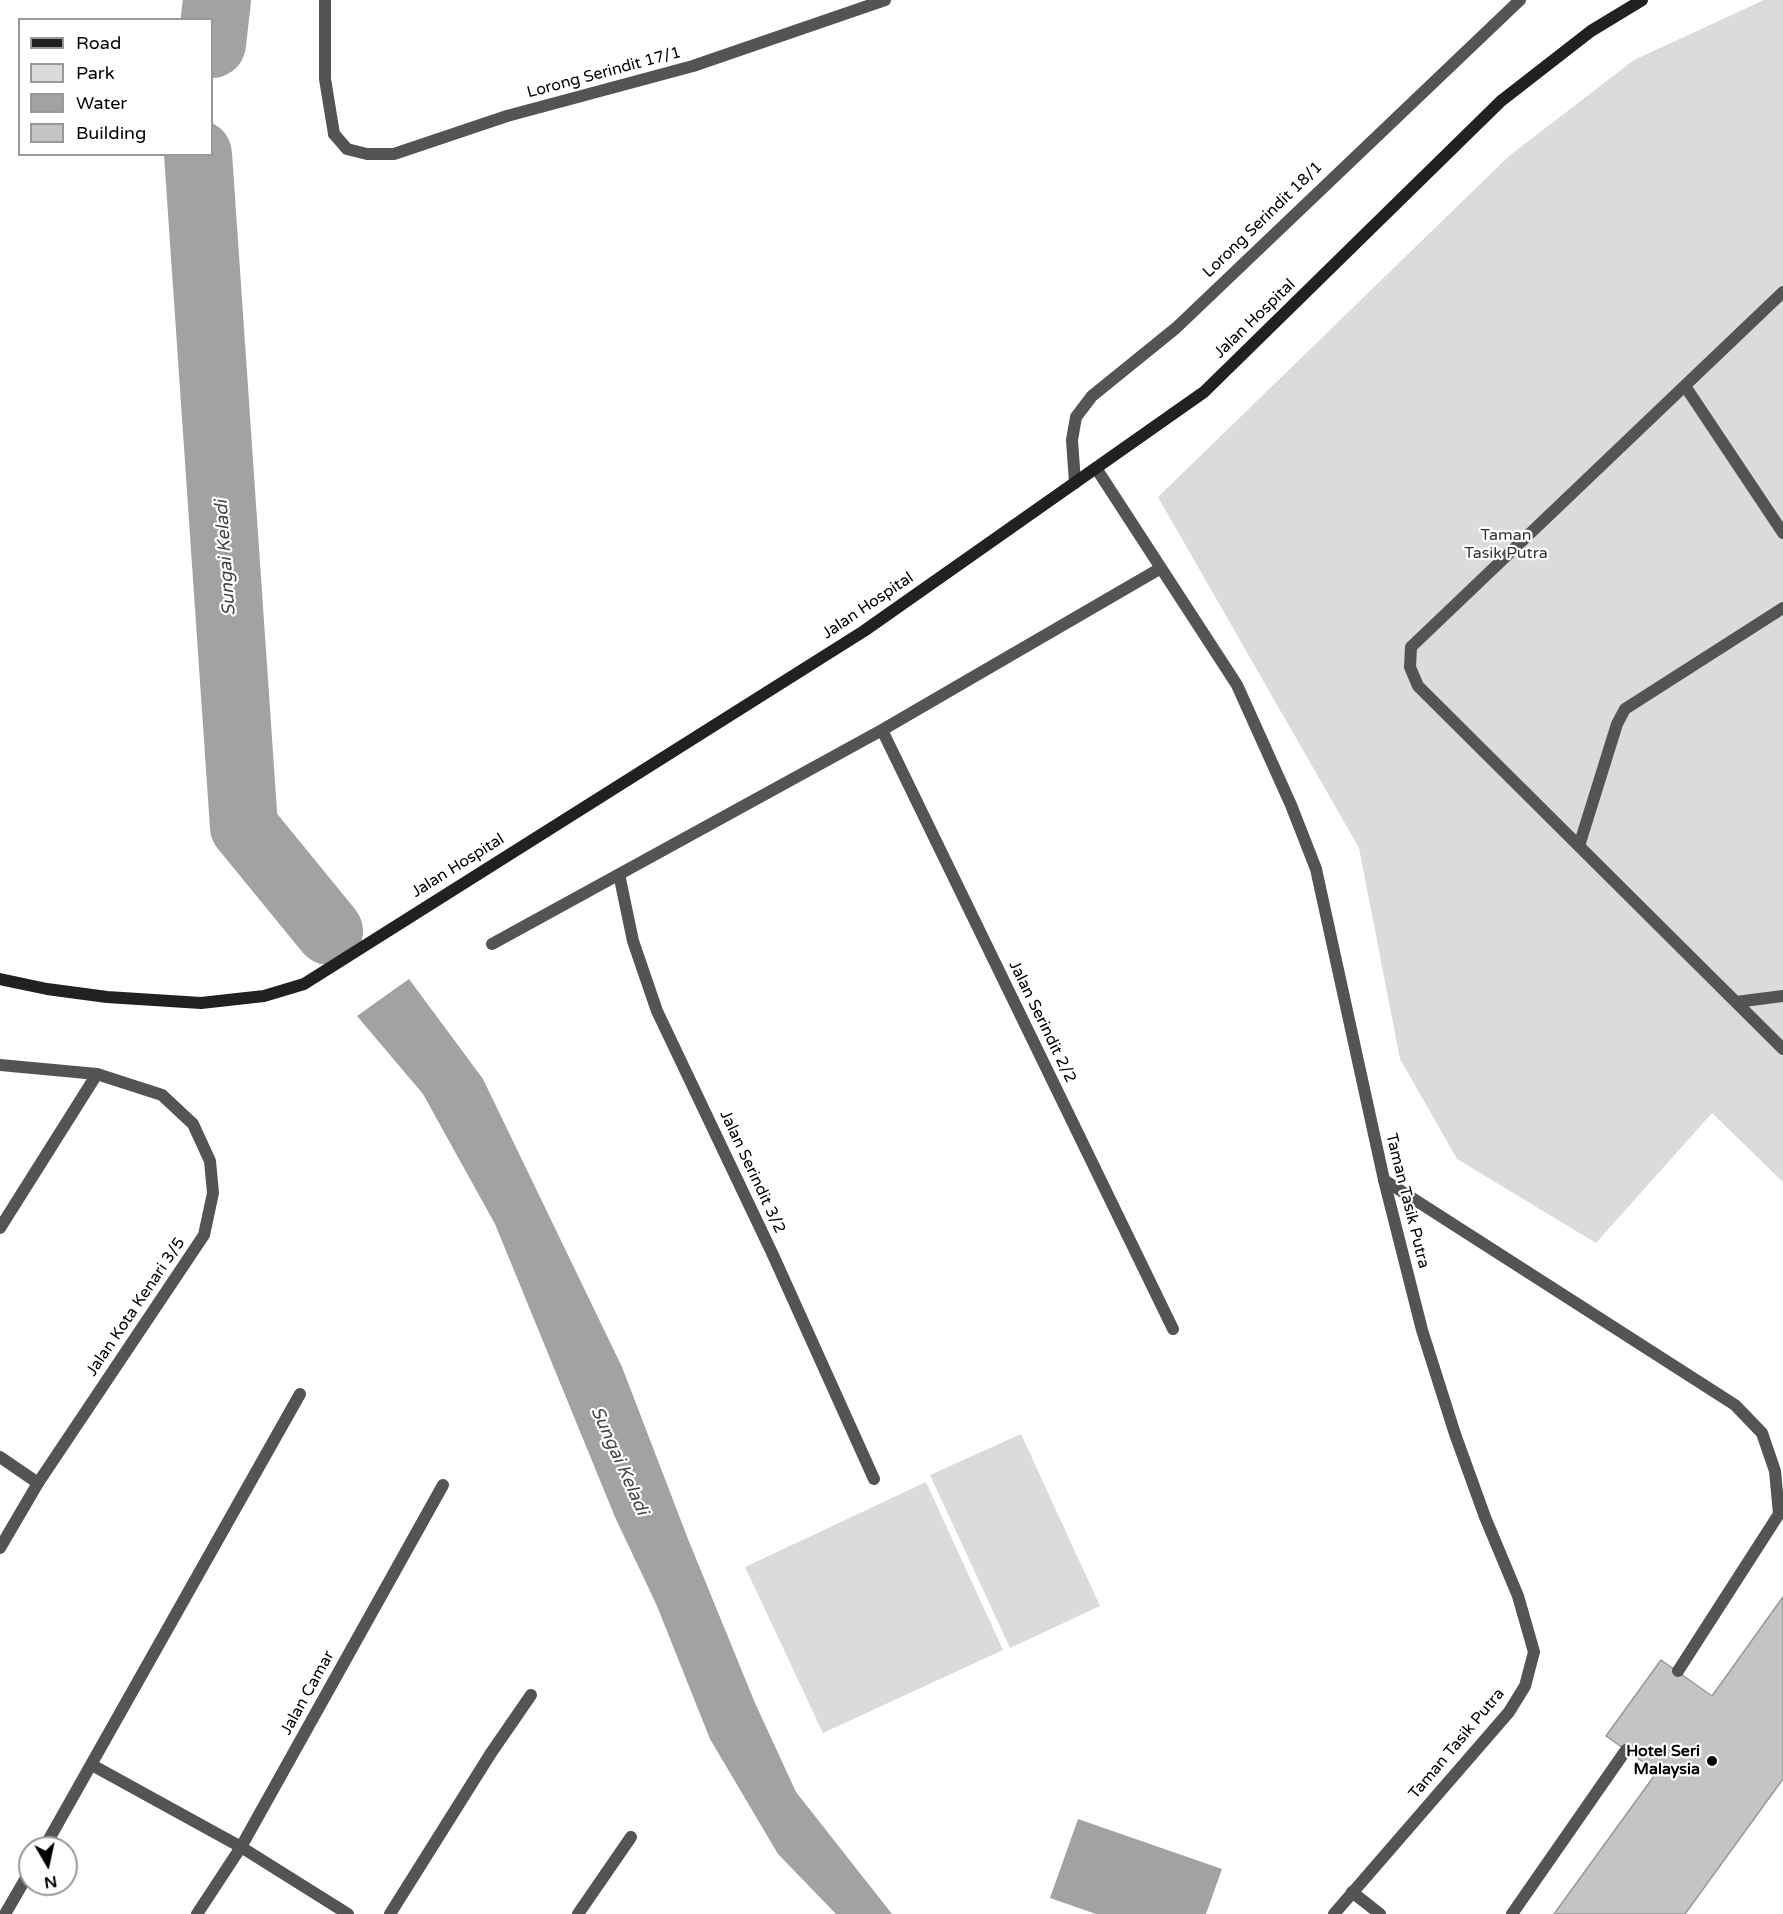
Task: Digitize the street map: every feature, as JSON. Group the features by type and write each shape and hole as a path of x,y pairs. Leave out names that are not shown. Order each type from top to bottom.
{"main road":[{"name":"Jalan Hospital","path":"0,979 47,989 107,997 201,1003 264,996 304,984 864,631 1204,392 1501,101 1591,31 1642,0"}],"street":[{"name":"Lorong Serindit 17/1","path":"325,0 325,78 334,134 347,148 367,154 394,154 507,116 693,66 885,0"},
{"name":"Lorong Serindit 18/1","path":"1075,483 1072,440 1076,417 1092,396 1176,328 1520,0"},
{"path":"1783,292 1411,647 1410,667 1418,686 1783,1049"},
{"path":"1685,386 1783,533"},
{"name":"Taman Tasik Putra","path":"1095,468 1237,685 1316,869 1384,1180 1436,1376 1485,1517 1518,1596 1534,1652 1525,1686 1509,1712 1334,1914"},
{"path":"492,944 882,730 1161,568"},
{"path":"1579,846 1617,724 1625,709 1783,608"},
{"name":"Jalan Serindit 2/2","path":"882,730 1173,1329"},
{"name":"Jalan Serindit 3/2","path":"618,874 633,941 657,1011 773,1255 874,1479"},
{"path":"1736,1002 1783,996"},
{"name":"Jalan Kota Kenari 3/5","path":"0,1065 97,1074 162,1095 193,1124 210,1161 213,1192 204,1235 38,1483 0,1548"},
{"path":"0,1228 97,1074"},
{"path":"1384,1180 1735,1406 1762,1433 1776,1471 1779,1514 1678,1671"},
{"path":"51,1836 300,1395"},
{"path":"0,1457 38,1483"},
{"name":"Jalan Camar","path":"197,1914 242,1847 443,1485"},
{"path":"390,1914 491,1753 531,1695"},
{"path":"1512,1914 1626,1750"},
{"path":"92,1765 242,1847 348,1914"},
{"path":"578,1914 631,1837"},
{"path":"5,1914 18,1892"},
{"path":"1352,1892 1380,1914"}],"green space":[{"name":"Taman Tasik Putra","path":"1764,0 1783,0 1783,1182 1712,1113 1596,1243 1457,1159 1400,1059 1359,848 1158,497 1509,156 1634,60"},
{"path":"1021,1434 1100,1606 1010,1648 930,1475"},
{"path":"926,1482 1003,1650 823,1733 745,1567"}],"water":[{"path":"409,979 483,1079 622,1367 688,1539 755,1703 796,1792 892,1914 836,1914 778,1854 710,1739 657,1606 615,1517 495,1224 423,1094 357,1016"},
{"path":"1078,1819 1222,1869 1206,1914 1096,1914 1050,1898"}],"building":[{"name":"Hotel Seri Malaysia","path":"1783,1597 1783,1779 1685,1914 1554,1914 1657,1772 1606,1736 1661,1660 1712,1696"}],"waterway":[{"name":"Sungai Keladi","path":"213,35 217,0"},
{"name":"Sungai Keladi","path":"198,156 244,827 329,931"}],"place":[{"name":"Hotel Seri Malaysia","path":"1712,1761"}]}
